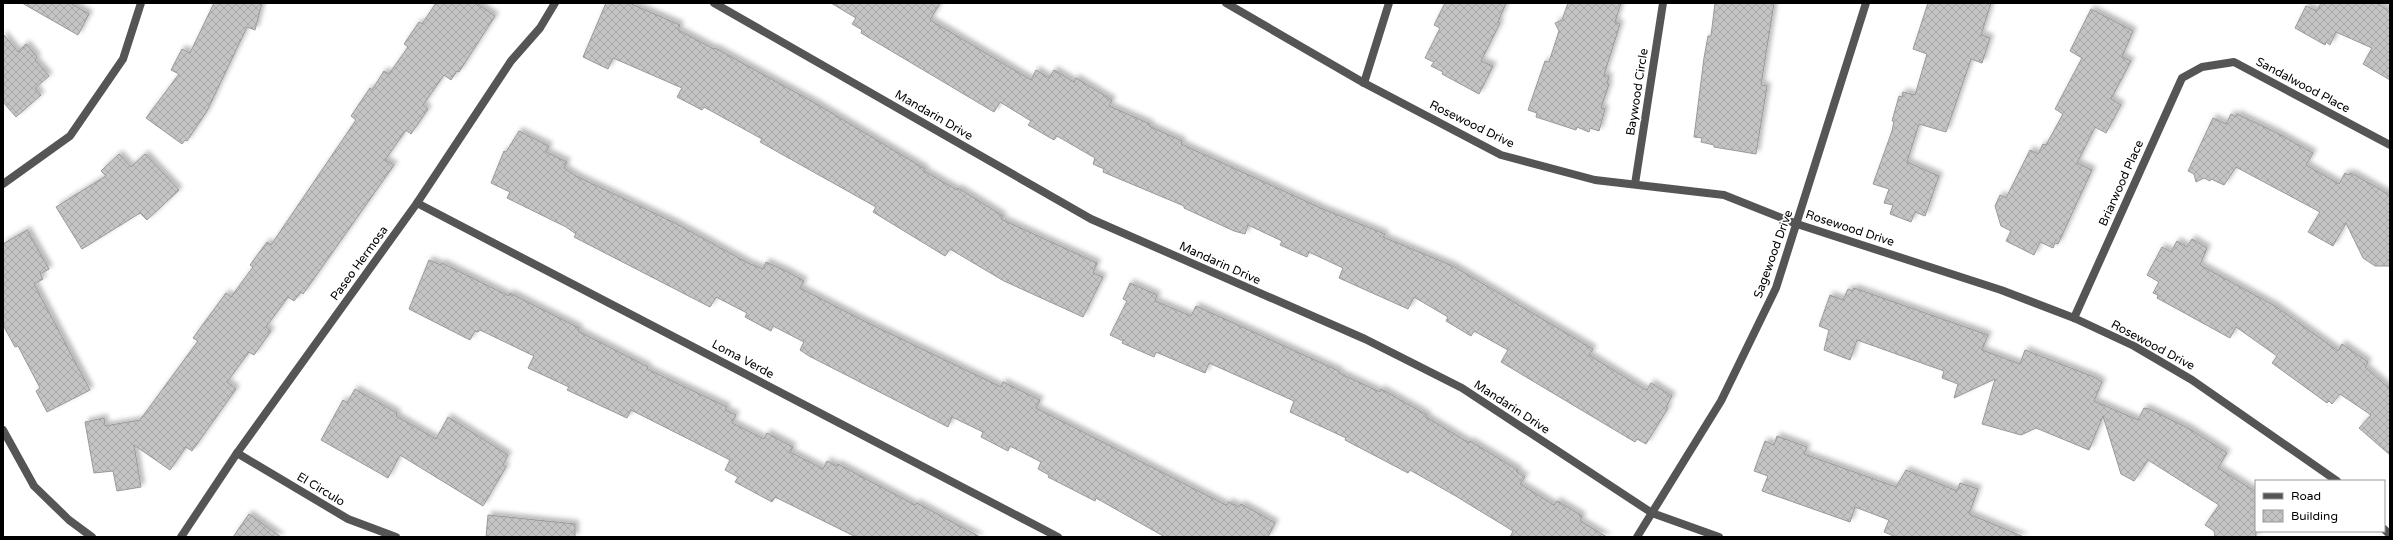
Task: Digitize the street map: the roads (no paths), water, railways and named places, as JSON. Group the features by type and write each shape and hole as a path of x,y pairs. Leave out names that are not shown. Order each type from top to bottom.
{"street":[{"path":"3,184 70,136 123,59 141,3"},
{"name":"Paseo Hermosa","path":"181,537 237,453 417,203 511,61 540,28 555,3"},
{"name":"Mandarin Drive","path":"714,3 1091,219 1365,339 1462,388 1652,513 1719,537"},
{"name":"Rosewood Drive","path":"1226,3 1364,83 1501,155 1595,180 1724,194 1797,224 2002,290 2074,318 2134,346 2192,380 2336,480"},
{"path":"1364,83 1389,3"},
{"name":"Baywood Circle","path":"1635,184 1663,3"},
{"name":"Sagewood Drive","path":"1638,537 1721,401 1776,288 1866,3"},
{"name":"Sandalwood Place","path":"2202,66 2234,62 2390,145"},
{"name":"Briarwood Place","path":"2074,318 2182,78 2202,66"},
{"name":"Loma Verde","path":"417,203 1058,537"},
{"path":"3,430 34,486 69,520 92,537"},
{"name":"El Circulo","path":"237,453 348,519 396,537"}]}
